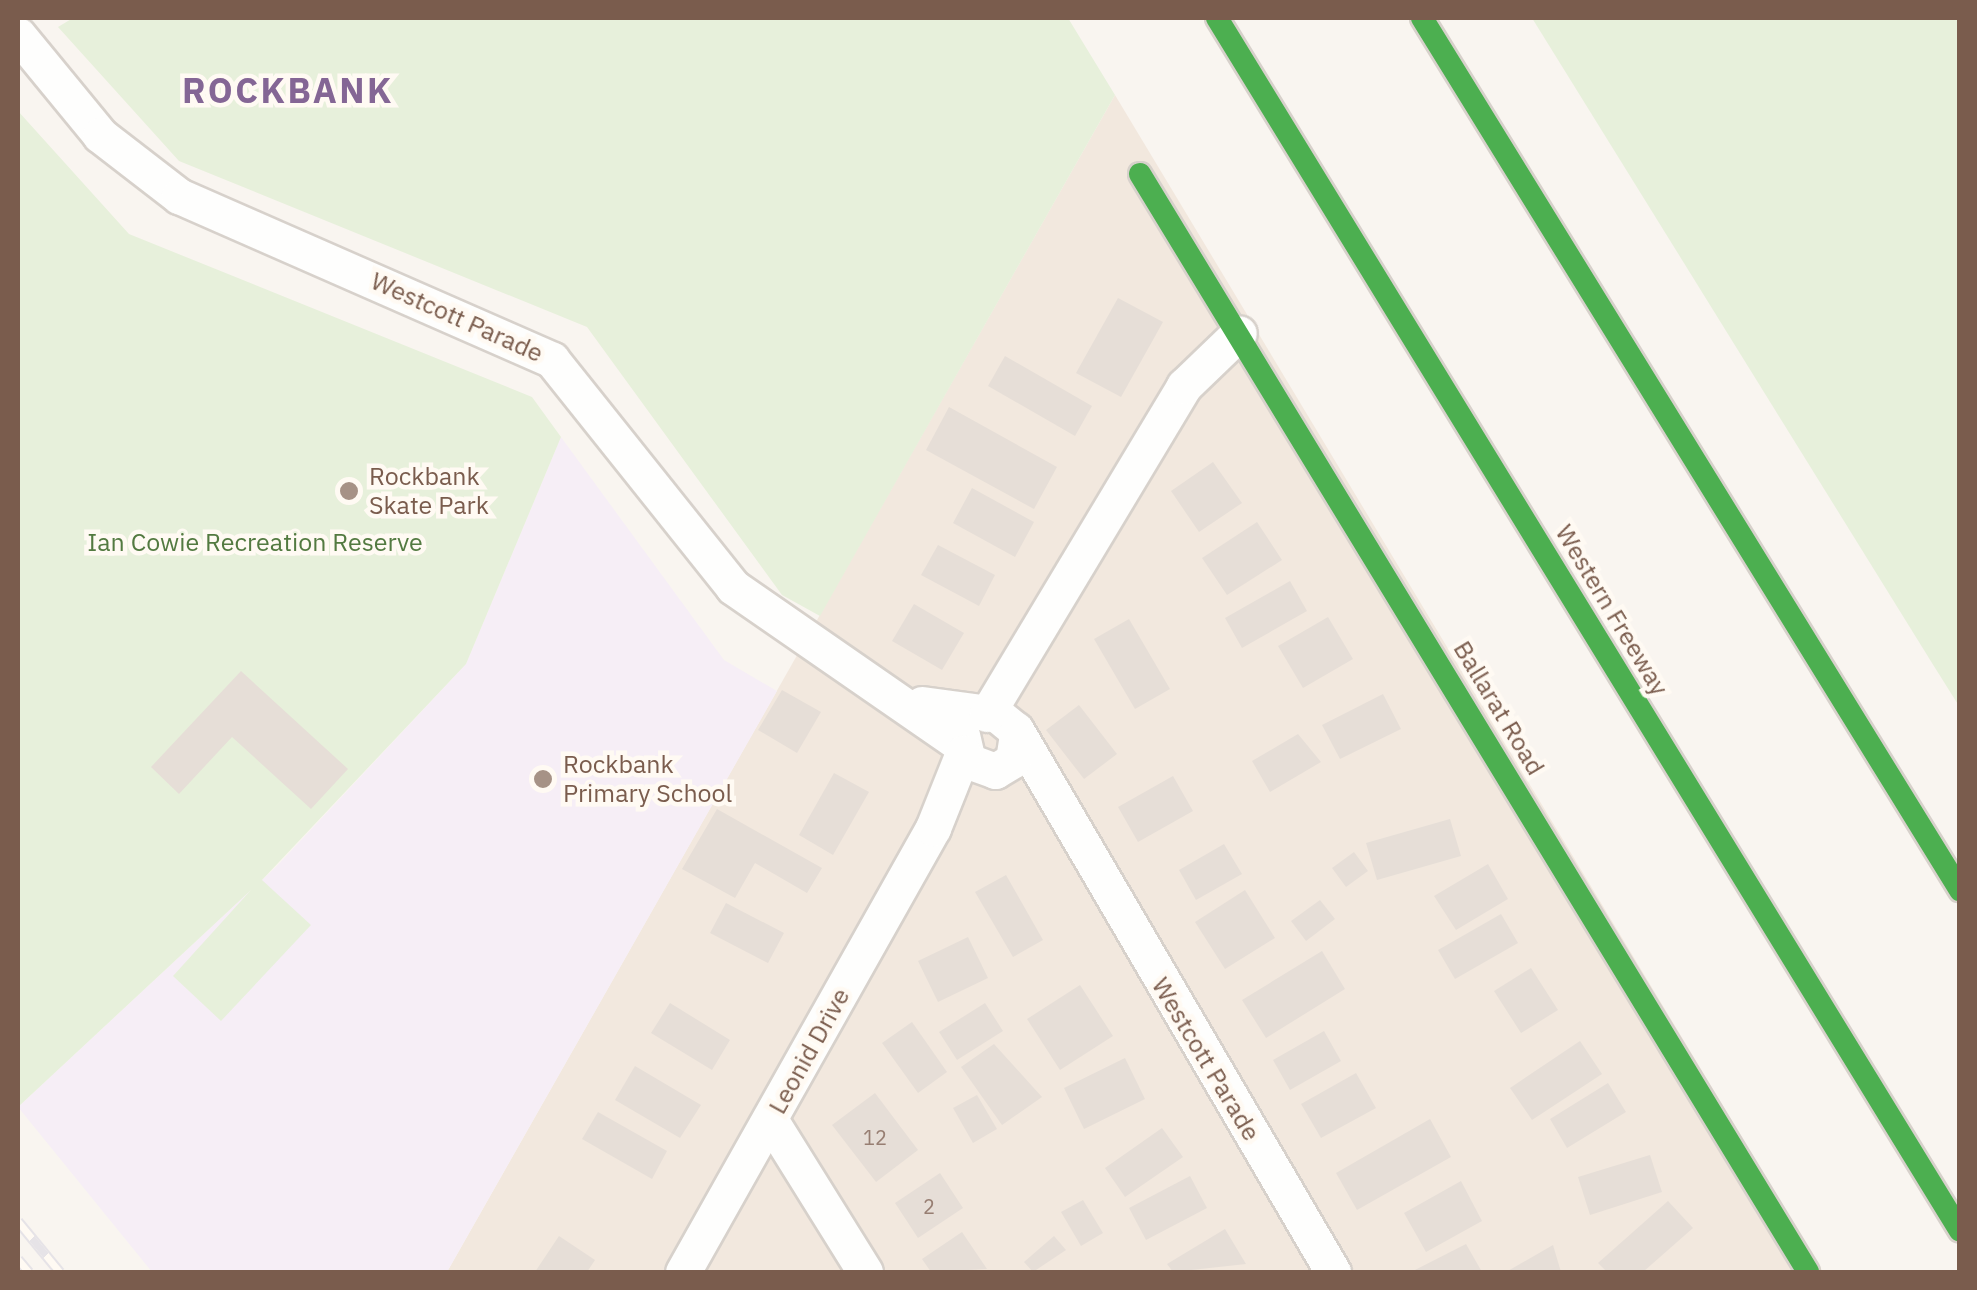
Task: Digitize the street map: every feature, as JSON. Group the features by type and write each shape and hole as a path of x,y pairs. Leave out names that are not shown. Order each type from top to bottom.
{"main road":[{"name":"Western Freeway","path":"1217,18 1960,1231"},
{"path":"1422,18 1960,890"},
{"name":"Ballarat Road","path":"1140,174 1808,1272"}],"street":[{"name":"Westcott Parade","path":"18,35 100,135 179,196 552,360 733,587 808,645 897,695 987,732 1078,845 1333,1272"},
{"name":"Leonid Drive","path":"684,1272 1184,386 1239,333"},
{"name":"Leonid Drive","path":"933,828 1013,760 987,732"},
{"name":"Westcott Parade","path":"997,771 1078,845"},
{"path":"762,1136 825,1202 864,1272"}],"shaded area":[{"path":"1115,95 1823,1272 447,1272"},
{"name":"Rockbank Primary School","path":"561,437 724,660 777,691 447,1272 152,1272 18,1107 276,867 466,664"}],"green space":[{"path":"73,18 1068,18 1115,95 820,616 782,595 587,327 179,161 58,27"},
{"path":"1532,18 1959,18 1959,706 1932,663"},
{"name":"Ian Cowie Recreation Reserve","path":"18,111 129,234 532,397 561,437 466,664 262,880 311,925 221,1021 173,976 251,890 18,1107"}],"building":[{"path":"1118,298 1163,322 1121,397 1076,373"},
{"path":"1005,356 1092,406 1075,436 988,386"},
{"path":"949,407 1057,467 1034,509 926,450"},
{"path":"1213,462 1242,503 1199,532 1171,491"},
{"path":"972,488 1034,522 1015,557 953,523"},
{"path":"1257,522 1282,560 1227,595 1202,558"},
{"path":"938,545 995,575 979,606 921,575"},
{"path":"1290,581 1307,611 1242,648 1225,618"},
{"path":"914,604 964,633 942,670 892,641"},
{"path":"1328,617 1353,659 1303,688 1278,646"},
{"path":"1129,619 1170,689 1135,709 1094,639"},
{"path":"241,671 348,769 311,809 232,737 179,794 151,767"},
{"path":"782,690 821,712 797,753 758,730"},
{"path":"1383,694 1401,729 1340,759 1322,725"},
{"path":"1079,705 1117,754 1084,779 1046,730"},
{"path":"1298,734 1321,762 1270,792 1252,761"},
{"path":"834,773 869,792 833,855 799,835"},
{"path":"1173,776 1193,811 1138,842 1118,807"},
{"path":"717,809 822,868 807,893 755,863 735,898 682,869"},
{"path":"1450,819 1461,856 1377,880 1366,843"},
{"path":"1224,844 1242,874 1196,900 1179,870"},
{"path":"1354,852 1368,871 1346,887 1332,868"},
{"path":"1488,864 1508,899 1456,930 1434,896"},
{"path":"1006,875 1043,940 1013,957 975,892"},
{"path":"1245,890 1275,938 1225,969 1195,922"},
{"path":"1320,900 1335,919 1306,941 1291,921"},
{"path":"726,903 784,933 768,963 710,933"},
{"path":"1501,914 1518,943 1455,979 1438,950"},
{"path":"968,937 988,978 938,1002 918,961"},
{"path":"1322,951 1345,989 1266,1038 1242,1000"},
{"path":"1531,968 1558,1010 1521,1033 1494,991"},
{"path":"1080,985 1113,1036 1060,1070 1027,1019"},
{"path":"670,1003 730,1040 712,1070 651,1033"},
{"path":"985,1003 1003,1031 957,1060 939,1032"},
{"path":"912,1022 947,1072 918,1093 882,1043"},
{"path":"1324,1031 1341,1061 1290,1090 1273,1060"},
{"path":"1580,1041 1602,1074 1532,1120 1510,1088"},
{"path":"994,1044 1042,1097 1002,1125 961,1067"},
{"path":"1125,1058 1145,1099 1084,1129 1064,1088"},
{"path":"635,1066 701,1105 680,1138 615,1100"},
{"path":"1356,1073 1376,1108 1321,1138 1301,1104"},
{"path":"1608,1083 1626,1112 1567,1148 1550,1119"},
{"path":"875,1093 918,1150 876,1182 832,1125"},
{"path":"977,1095 997,1129 973,1143 953,1108"},
{"path":"598,1112 667,1151 652,1179 582,1139"},
{"path":"1430,1119 1451,1157 1357,1210 1336,1173"},
{"path":"1162,1128 1183,1157 1125,1197 1105,1168"},
{"path":"1650,1155 1662,1192 1590,1215 1578,1177"},
{"path":"940,1173 963,1208 918,1238 895,1203"},
{"path":"1190,1176 1207,1208 1146,1240 1129,1208"},
{"path":"1461,1181 1482,1221 1426,1252 1404,1213"},
{"path":"1083,1200 1103,1233 1081,1246 1061,1212"},
{"path":"1668,1201 1693,1228 1643,1272 1607,1272 1598,1263"},
{"path":"1225,1229 1246,1264 1173,1272 1167,1264"},
{"path":"962,1232 987,1269 931,1272 922,1259"},
{"path":"559,1236 595,1260 587,1272 535,1272"},
{"path":"1054,1236 1066,1250 1033,1272 1024,1262"},
{"path":"1466,1244 1482,1272 1411,1272"},
{"path":"1553,1245 1561,1272 1506,1272"}],"railway":[{"path":"18,1221 60,1272"},
{"path":"18,1259 29,1272"}],"traffic: fast":[{"path":"1217,18 1960,1231"},
{"path":"1422,18 1960,890"},
{"path":"1140,174 1808,1272"}],"place":[{"name":"Rockbank Skate Park","path":"349,491"},
{"name":"Rockbank Primary School","path":"543,779"}],"district":[{"name":"ROCKBANK","path":"288,90"}]}
